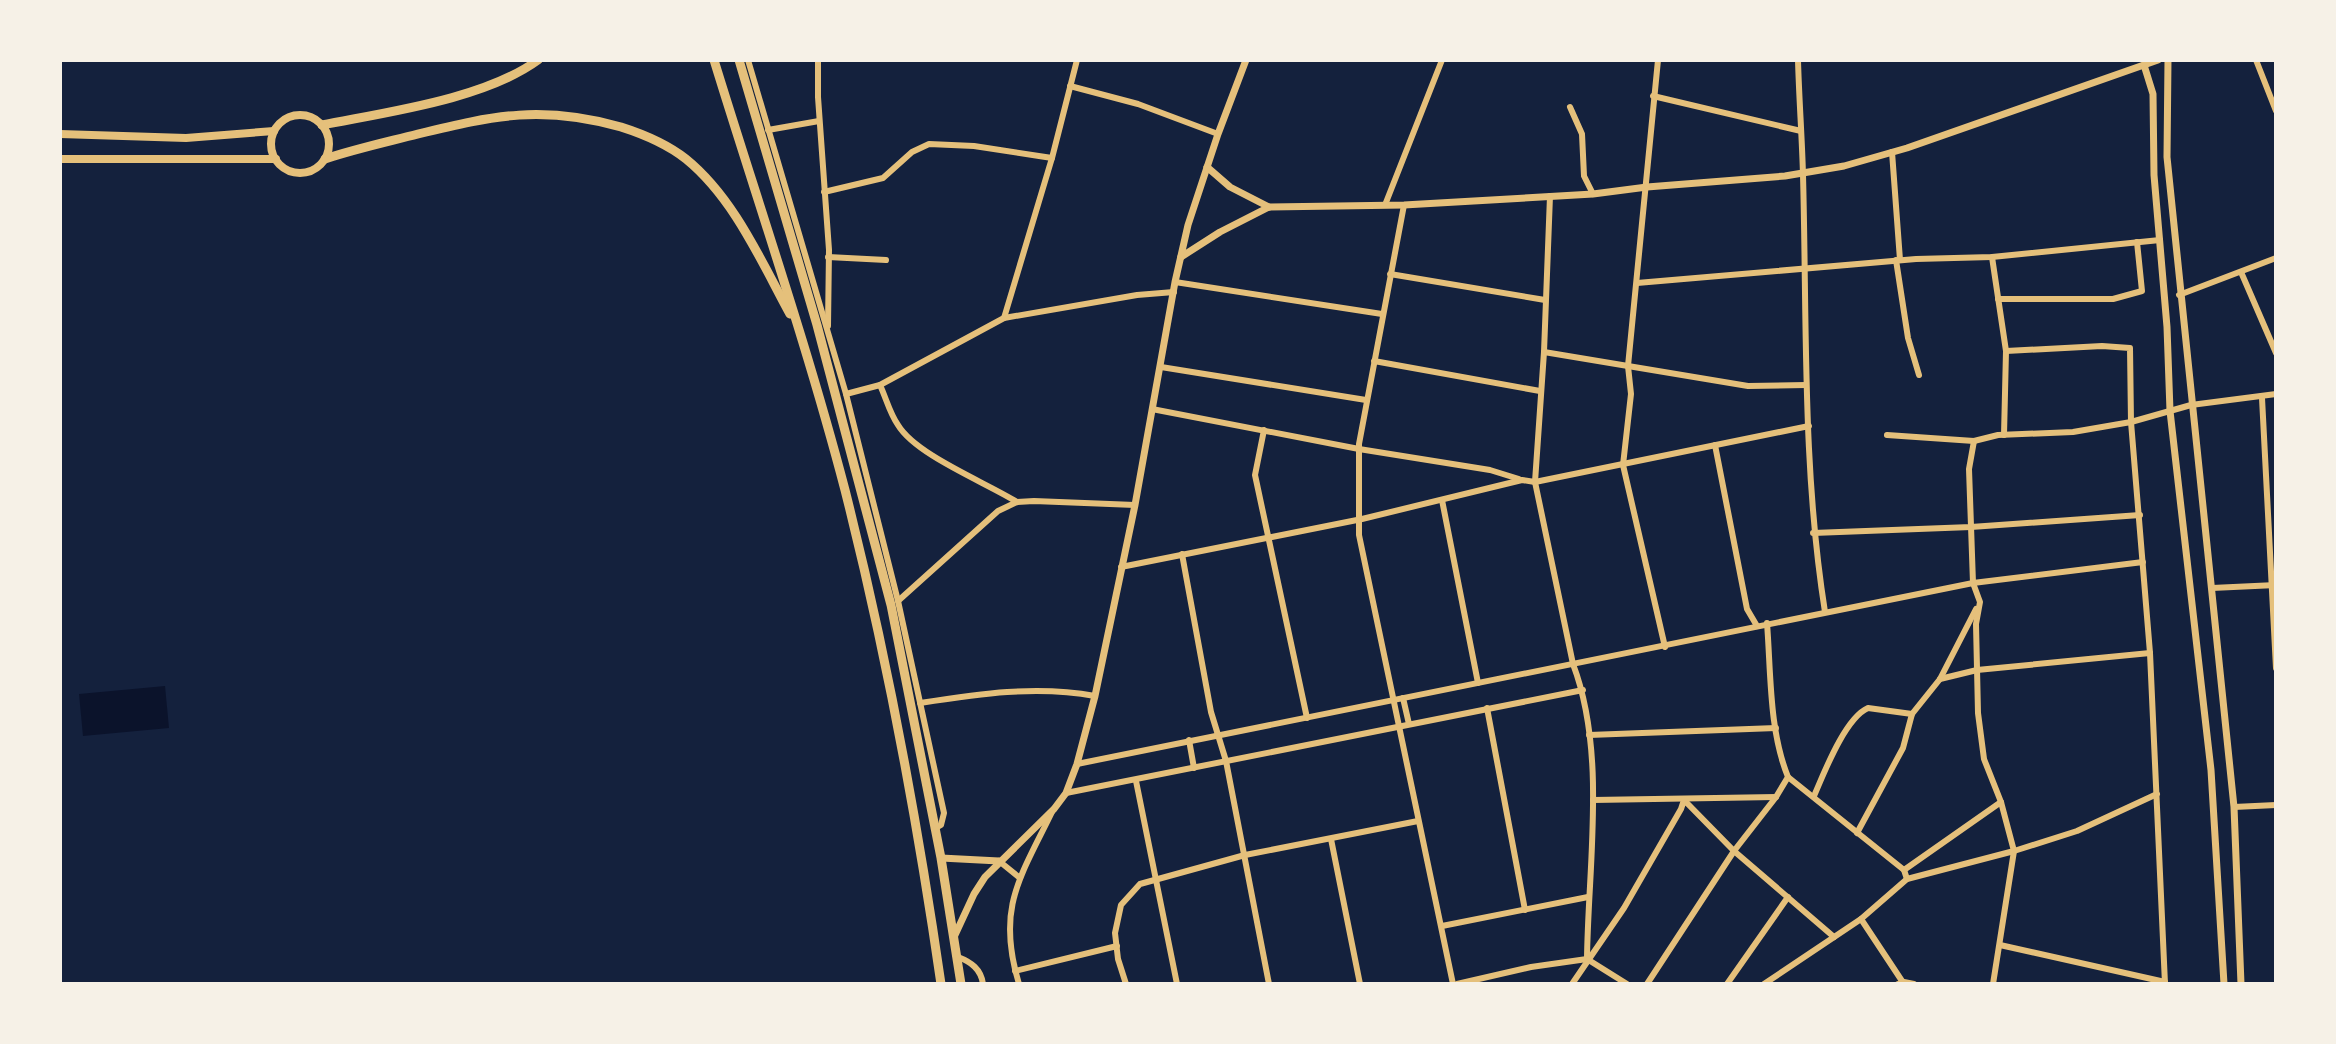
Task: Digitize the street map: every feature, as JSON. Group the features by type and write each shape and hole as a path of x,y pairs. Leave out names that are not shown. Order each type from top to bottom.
{"highway":[{"path":"322,125 437,101 527,68 538,60"},
{"path":"714,60 802,335 845,492 909,778 941,984"},
{"path":"739,60 817,325 894,620 941,858 961,984"},
{"path":"325,159 458,124 519,114 581,117 645,134 686,158 728,204 802,335"}],"main road":[{"path":"297,115 311,117 322,125 329,138 325,159 314,169 300,173 287,169 276,159 272,146 274,131 283,120 297,115"},
{"path":"60,134 186,138 274,131"},
{"path":"60,159 276,159"}],"street":[{"path":"748,60 846,394 898,601 944,813 941,825 934,829"},
{"path":"818,60 828,257 828,333"},
{"path":"1004,318 1052,158 1077,60"},
{"path":"955,935 974,894 999,861 1054,809 1066,793 1077,764 1095,696 1135,505 1188,225 1246,60"},
{"path":"1385,205 1442,60"},
{"path":"1658,60 1628,366 1631,394 1623,465 1665,647"},
{"path":"1798,60 1808,460 1813,533 1825,612"},
{"path":"1181,257 1220,232 1269,207 1404,205 1593,194 1803,174 1844,166 2158,60"},
{"path":"2168,60 2167,157 2234,807 2241,984"},
{"path":"2256,60 2276,111"},
{"path":"2144,63 2153,94 2154,175 2167,327 2170,411 2211,770 2224,984"},
{"path":"1070,86 1138,104 1218,134"},
{"path":"1653,96 1801,131"},
{"path":"1570,107 1582,134 1584,176 1593,194"},
{"path":"768,130 819,121"},
{"path":"824,192 883,178 912,152 929,144 974,146 1052,158"},
{"path":"1892,152 1898,260 1908,338 1919,375"},
{"path":"1207,167 1230,187 1269,207"},
{"path":"1550,196 1535,482 1573,664 1583,690 1589,735 1593,800 1587,959"},
{"path":"1404,205 1359,449 1359,535 1455,984 1531,967 1587,959 1627,984"},
{"path":"1637,283 1898,260 1992,257 2160,240"},
{"path":"1998,299 2113,299 2142,291 2137,242"},
{"path":"828,257 886,260"},
{"path":"1992,257 2006,351 2004,435"},
{"path":"2179,295 2276,258"},
{"path":"2241,272 2276,353"},
{"path":"1390,274 1545,300"},
{"path":"1175,282 1382,314"},
{"path":"846,394 880,385 1004,318 1137,295 1174,292"},
{"path":"2000,945 2165,983 2150,653 2131,422 2129,347 2006,351"},
{"path":"1544,352 1748,386 1806,385"},
{"path":"1374,361 1540,391"},
{"path":"1161,367 1366,400"},
{"path":"880,385 898,427 913,441 934,458 1017,502"},
{"path":"1887,435 1974,441 2004,435 2073,432 2131,422 2191,405 2276,394"},
{"path":"2262,398 2276,668"},
{"path":"1152,409 1359,449 1387,451 1449,465 1490,470 1535,482 1809,426"},
{"path":"1264,430 1255,475 1307,718"},
{"path":"1974,441 1969,469 1973,583 1980,602 1976,624 1978,713 1984,759 2001,802 2014,851 1993,984"},
{"path":"1715,445 1747,609 1757,626"},
{"path":"1121,567 1359,520 1522,480"},
{"path":"1442,500 1478,683"},
{"path":"898,601 998,511 1017,502 1135,505"},
{"path":"1813,533 1971,527 2140,515"},
{"path":"1182,554 1211,712 1226,761 1269,984"},
{"path":"1077,764 1973,583 2143,562"},
{"path":"2212,588 2273,586"},
{"path":"1857,833 1903,748 1912,714 1940,679 1980,602"},
{"path":"1767,623 1776,728 1780,756 1788,777 1904,870 1907,879"},
{"path":"1940,679 1977,670 2150,653"},
{"path":"920,703 979,693 1026,690 1067,691 1095,696"},
{"path":"1066,793 1583,690"},
{"path":"1403,698 1409,724"},
{"path":"1487,708 1525,910"},
{"path":"1814,796 1852,721 1862,710 1868,708 1912,714"},
{"path":"1589,735 1776,728"},
{"path":"1189,740 1194,768"},
{"path":"1647,984 1734,851 1788,777"},
{"path":"1136,781 1177,984"},
{"path":"1764,984 1861,919 1907,879 2077,831 2157,794"},
{"path":"1593,800 1776,797"},
{"path":"1684,800 1734,851 1834,937"},
{"path":"1572,984 1624,908 1684,800"},
{"path":"1904,870 2001,802"},
{"path":"2234,807 2276,805"},
{"path":"1019,984 1009,931 1009,909 1020,878 1054,809"},
{"path":"1126,984 1115,933 1121,905 1140,884 1245,855 1418,821"},
{"path":"1331,839 1360,984"},
{"path":"941,858 999,861 1020,878"},
{"path":"1442,926 1588,897"},
{"path":"1727,984 1788,897"},
{"path":"1861,919 1902,983 1914,984"},
{"path":"1015,971 1117,946"},
{"path":"958,957 978,969 983,984"}],"water":[{"path":"165,686 169,728 83,736 79,694"}]}
